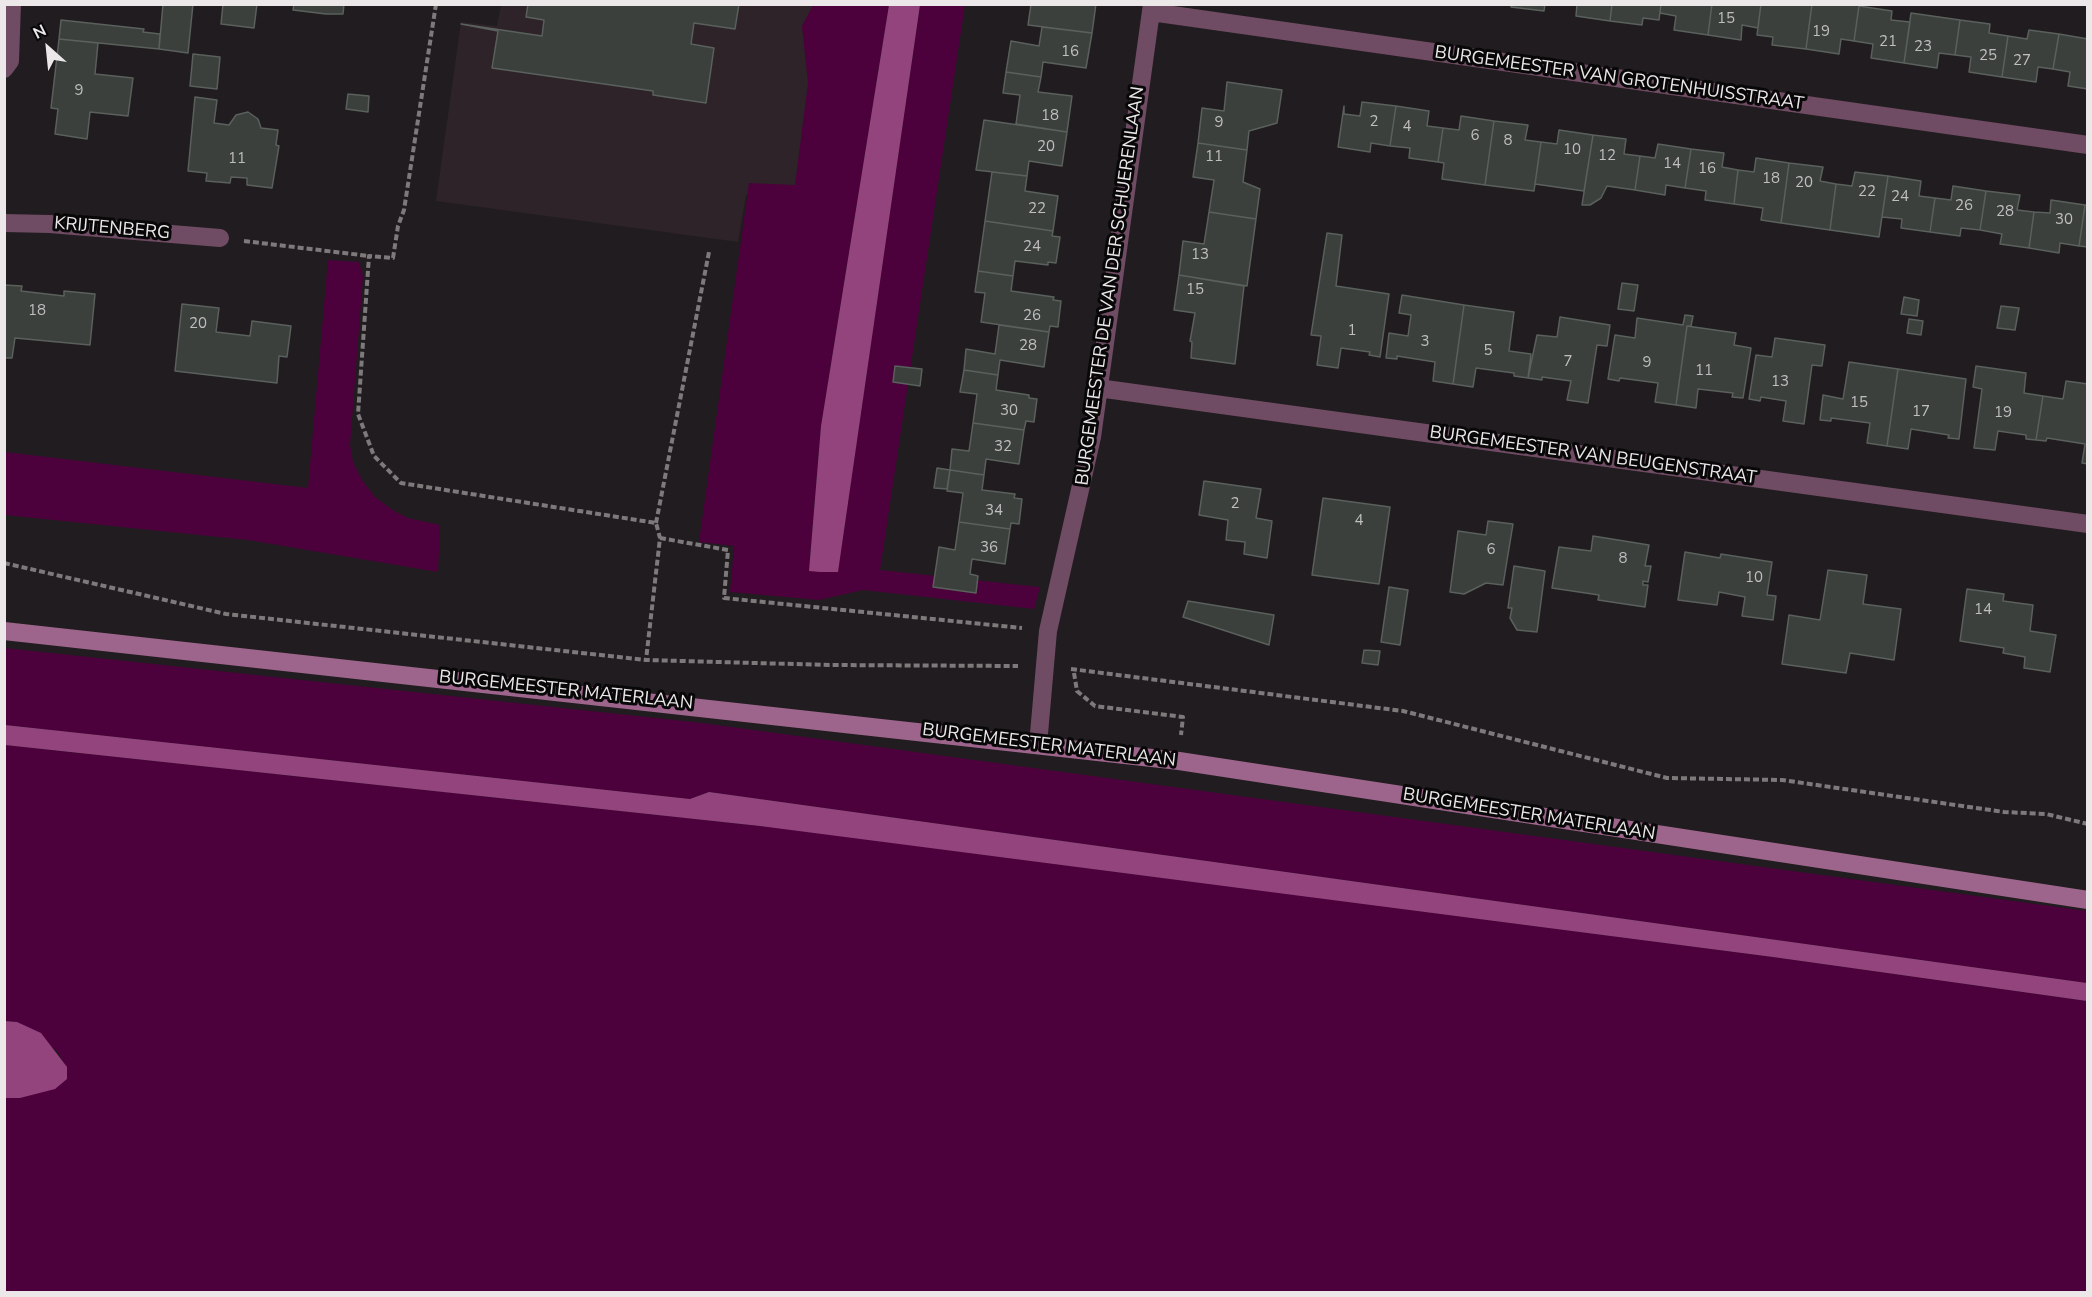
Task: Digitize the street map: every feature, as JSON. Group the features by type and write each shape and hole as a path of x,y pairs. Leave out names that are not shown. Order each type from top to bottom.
{"main road":[{"name":"BURGEMEESTER MATERLAAN","path":"4,631 1179,761 2088,900"}],"street":[{"path":"4,69 10,61 12,4"},
{"name":"BURGEMEESTER VAN GROTENHUISSTRAAT","path":"1151,8 2088,145"},
{"name":"BURGEMEESTER DE VAN DER SCHUERENLAAN","path":"1038,745 1048,631 1083,483 1151,8"},
{"name":"KRIJTENBERG","path":"4,223 50,224 220,238"},
{"name":"BURGEMEESTER VAN BEUGENSTRAAT","path":"1098,388 2088,524"}],"path":[{"path":"220,238 393,258 398,226 404,210 436,4"},
{"path":"646,660 660,538 656,523 710,252"},
{"path":"369,256 358,414 374,456 401,483 656,523"},
{"path":"660,538 728,550 724,598 1048,631"},
{"path":"1073,669 1077,691 1095,706 1183,717 1179,761"}],"shaded area":[{"path":"501,4 819,5 795,200 746,195 738,242 436,201 461,22 497,26"},
{"path":"813,5 889,5 821,426 809,570 838,571 920,5 965,5 880,570 1040,587 1034,609 863,590 819,600 730,592 734,546 699,542 749,183 795,185 808,83 802,26"},
{"path":"889,5 920,5 838,572 809,571 821,426"},
{"path":"328,260 359,262 363,276 350,445 353,462 362,480 375,497 394,511 408,518 440,525 438,572 248,540 5,515 5,452 308,488"},
{"path":"5,648 702,723 2087,911 2087,983 709,792 690,799 5,725"},
{"path":"5,725 690,799 709,792 2087,983 2087,1001 1773,957 760,826 5,745"},
{"path":"5,745 779,828 1773,957 2087,1001 2087,1292 5,1292 4,1098 20,1098 67,1079 67,1068 57,1051 17,1022 5,1021"},
{"path":"4,1021 17,1022 41,1033 67,1067 67,1079 55,1089 20,1098 5,1098"}],"building":[{"path":"163,4 193,4 188,53 159,49"},
{"path":"223,4 257,4 254,28 221,24"},
{"path":"294,4 344,4 343,14 293,10"},
{"path":"528,4 739,4 735,29 694,23 691,44 714,48 706,103 653,95 653,91 492,68 498,31 461,24 542,36 544,20 526,17"},
{"path":"1031,4 1096,4 1092,33 1028,25"},
{"path":"1512,4 1545,4 1544,11 1511,7"},
{"path":"1577,4 1612,4 1610,21 1576,16"},
{"path":"1612,4 1661,4 1659,20 1643,18 1642,25 1610,21"},
{"path":"1661,4 1712,4 1708,35 1674,30 1676,16 1660,13"},
{"path":"1712,4 1761,4 1758,28 1742,25 1741,40 1708,35"},
{"path":"1761,4 1812,4 1806,49 1772,45 1773,37 1757,35"},
{"path":"1812,4 1863,4 1859,6 1854,41 1841,39 1839,54 1806,49"},
{"path":"1859,6 1892,11 1891,20 1910,22 1904,63 1871,58 1873,44 1854,41"},
{"path":"1911,13 1960,20 1955,55 1939,53 1937,68 1904,63"},
{"path":"61,20 144,29 143,32 160,34 159,49 59,39"},
{"path":"1960,20 1990,24 1989,33 2008,36 2002,77 1969,72 1971,57 1955,55"},
{"path":"1042,27 1092,33 1086,68 1043,62 1041,77 1006,72 1011,41 1039,46"},
{"path":"2029,30 2059,34 2053,69 2038,67 2036,82 2002,77 2008,36 2027,39"},
{"path":"2059,34 2088,39 2088,89 2068,86 2070,72 2053,69"},
{"path":"59,39 98,43 95,74 133,78 128,116 90,112 87,139 55,134 58,109 51,108"},
{"path":"193,54 220,57 217,89 190,86"},
{"path":"1006,72 1041,77 1038,92 1072,96 1067,132 1016,124 1020,95 1003,93"},
{"path":"1227,82 1282,90 1277,123 1249,131 1247,150 1198,143 1202,108 1224,111"},
{"path":"348,94 369,96 368,112 346,109"},
{"path":"195,97 217,100 214,123 229,125 236,115 248,112 258,119 261,128 278,130 276,145 279,146 272,188 247,185 247,178 231,177 230,183 206,181 207,173 188,171"},
{"path":"1362,102 1396,106 1390,146 1371,143 1370,152 1338,147 1344,106 1344,114 1360,116"},
{"path":"1396,106 1429,111 1427,126 1443,128 1438,162 1409,158 1410,148 1390,146"},
{"path":"1461,116 1494,121 1485,185 1442,179 1444,163 1438,162 1443,128 1459,130"},
{"path":"984,120 1067,132 1062,166 1029,161 1027,176 976,170"},
{"path":"1494,121 1528,125 1525,140 1541,142 1534,191 1485,185"},
{"path":"1559,130 1593,135 1584,191 1535,184 1541,142 1557,144"},
{"path":"1593,135 1626,139 1624,154 1640,156 1635,190 1607,186 1601,198 1590,205 1582,205"},
{"path":"1198,143 1247,150 1243,182 1260,189 1256,219 1209,212 1214,180 1193,177"},
{"path":"1658,144 1691,149 1685,188 1666,185 1665,195 1635,190 1640,156 1655,158"},
{"path":"1691,149 1724,153 1722,167 1738,170 1734,204 1705,200 1706,191 1685,188"},
{"path":"1756,158 1789,163 1781,223 1761,220 1763,208 1734,204 1738,170 1754,172"},
{"path":"1789,163 1823,167 1820,181 1836,184 1830,230 1781,223"},
{"path":"992,172 1027,176 1025,191 1058,196 1053,231 985,221"},
{"path":"1855,172 1888,176 1879,237 1830,230 1836,184 1852,186"},
{"path":"1888,176 1921,181 1919,196 1935,198 1930,232 1901,228 1902,219 1882,217"},
{"path":"1953,186 1986,191 1980,230 1961,228 1960,236 1930,232 1935,198 1951,200"},
{"path":"1986,191 2020,195 2017,210 2034,212 2029,248 2000,244 2002,234 1980,230"},
{"path":"2051,200 2085,205 2079,246 2060,243 2059,253 2029,248 2034,212 2050,213"},
{"path":"2085,205 2088,205 2088,247 2079,246"},
{"path":"1209,212 1256,219 1247,286 1179,275 1183,241 1204,244"},
{"path":"985,221 1053,231 1052,236 1060,237 1056,263 1048,262 1048,265 1015,261 1013,276 978,271"},
{"path":"1327,233 1342,235 1336,286 1389,294 1380,357 1369,355 1370,352 1341,348 1338,368 1317,365 1321,336 1311,335"},
{"path":"978,271 1013,276 1011,291 1054,297 1053,300 1061,301 1058,327 1050,326 1049,332 981,322 985,293 975,292"},
{"path":"1179,275 1244,286 1235,364 1191,358 1192,342 1190,341 1195,313 1174,310"},
{"path":"1622,283 1638,285 1634,311 1618,309"},
{"path":"4,285 22,286 21,291 64,296 64,291 95,294 90,345 15,338 12,358 4,358"},
{"path":"1402,295 1464,305 1453,384 1433,381 1435,362 1397,356 1397,359 1386,358 1389,333 1408,336 1411,315 1399,313"},
{"path":"1904,297 1919,300 1917,316 1901,314"},
{"path":"182,304 219,308 216,332 250,336 252,321 291,326 287,357 279,356 277,383 175,371"},
{"path":"1464,305 1514,312 1509,351 1531,354 1528,378 1514,376 1514,373 1476,368 1473,387 1453,384"},
{"path":"2001,306 2019,308 2015,330 1997,328"},
{"path":"1685,315 1693,316 1691,326 1687,326 1676,405 1655,402 1658,383 1620,378 1619,381 1608,379 1615,335 1635,338 1637,318 1683,325"},
{"path":"1560,317 1610,325 1607,346 1597,345 1588,403 1567,400 1571,381 1542,377 1542,380 1528,378 1537,335 1557,337"},
{"path":"1909,319 1923,321 1921,335 1907,333"},
{"path":"999,325 1049,332 1044,367 1000,360 998,375 964,370 966,349 995,354"},
{"path":"1687,326 1736,333 1734,345 1751,348 1743,398 1732,397 1733,393 1698,389 1696,408 1676,405"},
{"path":"1775,338 1825,345 1822,366 1812,365 1804,424 1783,421 1786,401 1761,397 1760,401 1749,399 1756,355 1772,357"},
{"path":"1849,362 1898,369 1887,446 1867,443 1870,423 1831,418 1831,421 1820,420 1823,395 1843,399"},
{"path":"895,366 922,369 920,386 893,382"},
{"path":"1976,366 2026,373 2024,393 2043,396 2036,440 2026,439 2026,435 1998,431 1995,450 1974,448 1982,389 1973,387"},
{"path":"1898,369 1966,379 1959,439 1948,438 1949,435 1911,429 1908,449 1887,446"},
{"path":"964,370 998,375 996,390 1029,395 1029,398 1037,399 1034,422 1026,421 1024,430 973,423 977,394 960,392"},
{"path":"2066,381 2088,384 2088,464 2082,463 2085,444 2047,438 2046,441 2036,440 2043,396 2063,399"},
{"path":"973,423 1024,430 1019,464 986,459 984,475 950,470 952,449 969,451"},
{"path":"937,468 950,470 947,489 934,488"},
{"path":"950,470 984,475 982,490 1015,494 1014,498 1022,499 1019,524 1011,523 1010,529 959,522 963,493 947,491"},
{"path":"1204,481 1261,489 1256,518 1272,521 1267,558 1244,554 1245,542 1226,540 1228,520 1199,515"},
{"path":"1323,498 1390,507 1379,584 1312,575"},
{"path":"1488,521 1513,524 1503,585 1486,583 1464,594 1450,592 1458,531 1486,535"},
{"path":"959,522 1010,529 1005,564 972,559 970,574 978,576 976,593 933,587 939,547 955,550"},
{"path":"1593,536 1649,545 1645,566 1651,566 1648,582 1643,581 1643,585 1648,585 1645,607 1598,600 1599,595 1552,588 1559,547 1591,551"},
{"path":"1685,552 1720,558 1721,554 1772,562 1767,595 1776,596 1773,620 1742,616 1745,597 1719,592 1717,605 1678,600"},
{"path":"1514,566 1545,571 1537,632 1517,630 1510,618 1512,608 1508,608"},
{"path":"1828,570 1867,575 1863,604 1901,609 1894,660 1850,653 1846,673 1782,664 1789,615 1820,620"},
{"path":"1389,587 1408,590 1400,645 1381,642"},
{"path":"1967,589 2004,594 2003,601 2033,605 2030,631 2056,635 2050,672 2024,668 2025,657 2003,653 2004,648 1960,641"},
{"path":"1188,601 1274,615 1269,645 1183,617"},
{"path":"1364,650 1380,651 1378,665 1362,663"}]}
